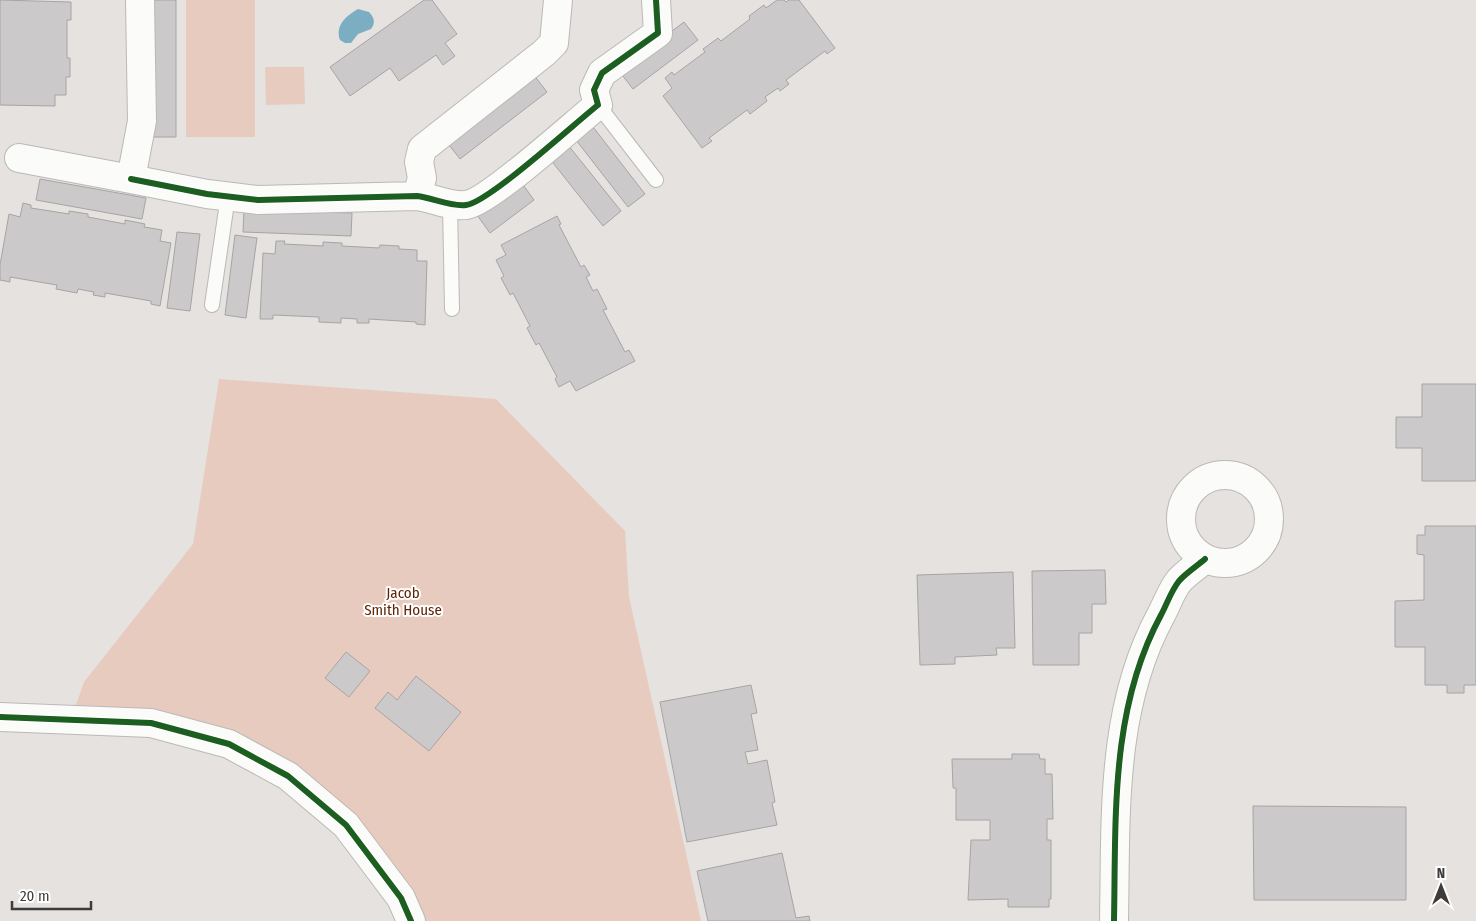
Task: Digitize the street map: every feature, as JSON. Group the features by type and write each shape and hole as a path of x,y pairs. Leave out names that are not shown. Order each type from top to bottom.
{"street":[{"path":"131,179 142,121 140,0"},
{"path":"417,196 422,178 419,162 422,149 544,53 554,42 558,0"},
{"path":"19,158 228,196 297,200 417,196 435,198 450,204 468,205 481,199 598,105 594,90 602,73 658,33 656,0"},
{"path":"1114,921 1117,788 1121,740 1127,707 1151,634 1178,582 1205,558"},
{"path":"0,717 152,722 229,744 288,776 346,825 401,898 411,921"}],"lane":[{"path":"598,105 656,180"},
{"path":"212,305 228,196"},
{"path":"450,204 452,309"}],"green space":[{"path":"186,0 255,0 255,137 186,137"},
{"path":"265,67 304,67 305,104 266,105"},
{"name":"Jacob Smith House","path":"219,379 496,399 625,531 629,597 701,921 425,921 396,877 229,744 71,719 84,682 193,544"}],"water":[{"path":"358,9 369,12 373,18 374,25 371,29 358,34 351,43 345,43 340,40 340,25"}],"building":[{"path":"0,0 71,2 71,20 67,20 67,58 70,58 70,77 66,77 66,95 55,95 55,106 0,105"},
{"path":"154,0 176,0 176,137 153,137"},
{"path":"424,0 432,0 457,34 445,43 455,56 443,65 436,55 399,81 390,68 350,96 330,67"},
{"path":"777,0 784,0 786,2 789,0 799,0 835,48 827,54 825,51 786,80 789,84 780,91 778,88 765,97 767,101 750,114 747,110 709,138 712,141 702,148 663,96 672,88 665,78 672,72 674,75 705,52 703,49 718,38 721,41 750,19 749,16 764,5 766,8"},
{"path":"684,22 698,40 633,89 619,71"},
{"path":"533,74 547,92 460,159 446,141"},
{"path":"593,127 645,194 628,207 576,140"},
{"path":"568,145 621,211 603,226 550,159"},
{"path":"40,179 146,198 142,219 36,200"},
{"path":"521,182 534,200 490,233 477,215"},
{"path":"23,203 31,205 31,208 69,214 69,211 88,214 88,217 125,224 125,220 145,224 144,227 162,230 160,241 171,243 160,306 151,304 151,301 105,293 105,297 93,295 94,292 78,289 77,293 56,289 57,285 10,277 10,282 0,280 0,265 9,214 20,217"},
{"path":"244,210 352,213 351,236 243,232"},
{"path":"557,216 561,224 559,225 581,267 584,265 590,275 586,277 593,291 597,289 607,309 603,310 625,352 629,350 635,361 576,391 570,381 559,387 555,379 557,377 539,343 536,345 527,328 530,326 513,293 510,295 501,278 504,276 496,260 506,255 501,245"},
{"path":"177,232 200,234 190,311 167,308"},
{"path":"235,235 257,238 246,318 225,315"},
{"path":"276,241 285,241 284,244 323,246 323,242 342,243 342,246 379,248 380,245 399,246 399,249 417,250 417,261 427,261 425,325 416,324 416,322 369,319 369,323 357,323 357,319 341,318 341,323 319,322 319,317 273,315 273,319 260,319 263,253 275,254"},
{"path":"1422,384 1476,384 1476,481 1422,481 1422,448 1396,448 1396,417 1422,417"},
{"path":"1425,526 1476,526 1476,685 1464,685 1464,693 1447,693 1447,685 1425,685 1425,647 1395,647 1395,601 1424,600 1424,555 1417,554 1417,535 1425,535"},
{"path":"1105,570 1106,604 1092,604 1092,633 1079,633 1079,665 1033,665 1032,571"},
{"path":"1013,572 1015,648 996,648 997,655 955,657 955,664 920,665 917,575"},
{"path":"346,652 370,671 349,697 325,678"},
{"path":"416,676 461,712 429,751 375,708 388,692 397,700"},
{"path":"751,685 757,713 751,714 758,750 745,752 748,764 767,760 775,802 772,803 777,825 687,842 660,702"},
{"path":"1012,754 1039,754 1040,759 1045,759 1045,774 1052,774 1053,819 1047,819 1047,840 1051,840 1051,899 1049,899 1049,907 1008,907 1008,899 968,900 971,840 990,840 990,820 956,820 956,788 953,788 952,759 1012,759"},
{"path":"1253,806 1406,807 1406,900 1254,900"},
{"path":"782,853 796,918 809,916 810,921 708,921 697,871"}],"cycle path":[{"path":"131,179 207,194 258,200 417,196 454,205 466,205 477,201 493,191 532,161 598,105 594,90 602,73 658,33 656,0"},
{"path":"1114,921 1116,803 1119,764 1132,688 1144,651 1174,589 1182,578 1205,559"},
{"path":"0,717 151,723 229,744 288,776 346,825 401,898 411,921"}]}
